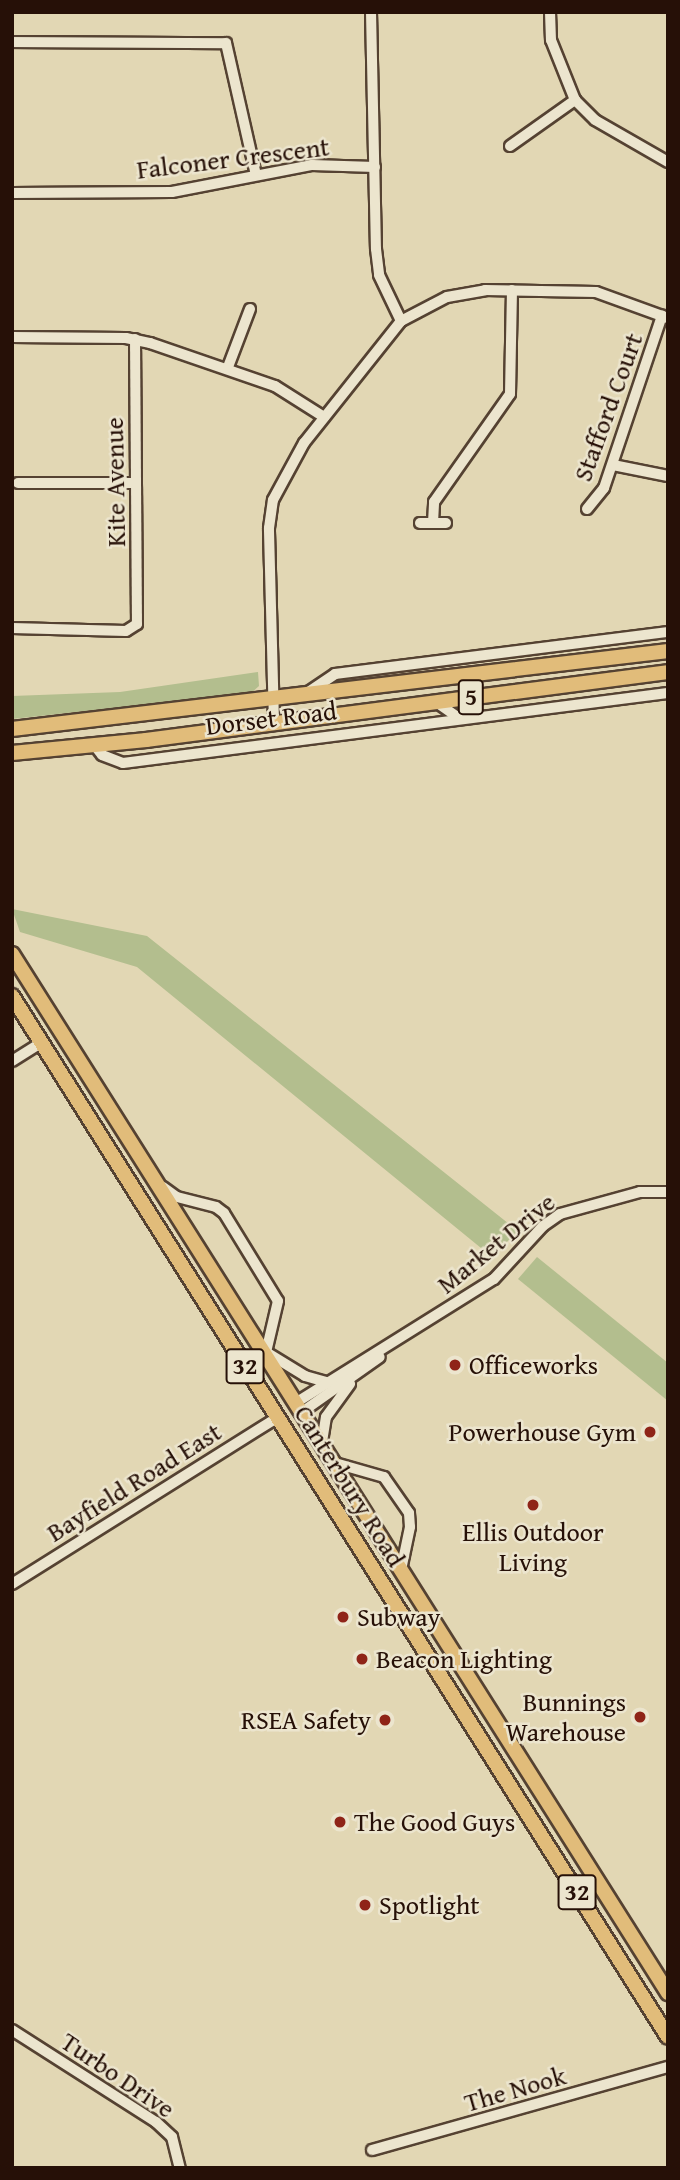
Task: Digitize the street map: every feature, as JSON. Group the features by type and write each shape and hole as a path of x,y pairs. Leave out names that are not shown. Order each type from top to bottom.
{"main road":[{"name":"Dorset Road","path":"12,729 668,651"},
{"name":"Dorset Road","path":"12,753 94,746 668,672"},
{"name":"Canterbury Road","path":"12,954 266,1352 668,1993"},
{"name":"Canterbury Road","path":"12,996 668,2037"},
{"path":"118,1164 136,1152"},
{"path":"278,1417 300,1407"},
{"path":"482,1741 499,1722"}],"street":[{"path":"371,12 379,275 401,321"},
{"path":"550,12 551,40 575,100 595,120 668,162"},
{"path":"12,41 226,43 256,175"},
{"path":"510,146 575,100"},
{"name":"Falconer Crescent","path":"12,193 172,192 312,165 375,167"},
{"path":"433,523 434,502 510,394 512,290"},
{"path":"274,722 271,700 269,516 285,471 324,417 401,321 457,294 512,290 596,292 665,317"},
{"path":"229,367 250,309"},
{"name":"Stafford Court","path":"587,509 600,496 613,465 665,317"},
{"path":"12,337 135,340 229,367 287,392 324,417"},
{"name":"Kite Avenue","path":"12,628 126,631 136,624 135,340"},
{"path":"613,465 668,476"},
{"path":"18,483 135,483"},
{"path":"420,523 446,523"},
{"name":"Dorset Road","path":"304,696 335,674 668,632"},
{"name":"Dorset Road","path":"94,746 102,755 123,764 668,693"},
{"path":"436,702 460,719"},
{"path":"12,1061 41,1043"},
{"path":"152,1177 177,1197 220,1209 278,1301 266,1352 305,1376 328,1382"},
{"name":"Market Drive","path":"300,1407 328,1382 382,1353 494,1279 543,1226 561,1214 639,1192 668,1192"},
{"name":"Market Drive","path":"300,1407 355,1378 382,1353"},
{"path":"322,1442 326,1417 355,1378"},
{"name":"Bayfield Road East","path":"12,1584 278,1417"},
{"path":"335,1463 384,1477 409,1513 411,1527 401,1571"},
{"name":"Turbo Drive","path":"12,2030 156,2122 172,2137 180,2168"},
{"name":"The Nook","path":"372,2150 668,2067"}],"green space":[{"path":"258,672 259,686 251,693 12,719 12,696 120,692"},
{"path":"12,909 147,936 518,1231 492,1257 137,967 20,932"},
{"path":"537,1257 668,1363 668,1401 518,1279"}],"place":[{"name":"Officeworks","path":"455,1365"},
{"name":"Powerhouse Gym","path":"650,1432"},
{"name":"Ellis Outdoor Living","path":"533,1505"},
{"name":"Subway","path":"343,1617"},
{"name":"Beacon Lighting","path":"362,1659"},
{"name":"Bunnings Warehouse","path":"640,1717"},
{"name":"RSEA Safety","path":"385,1720"},
{"name":"The Good Guys","path":"340,1822"},
{"name":"Spotlight","path":"365,1905"}]}
